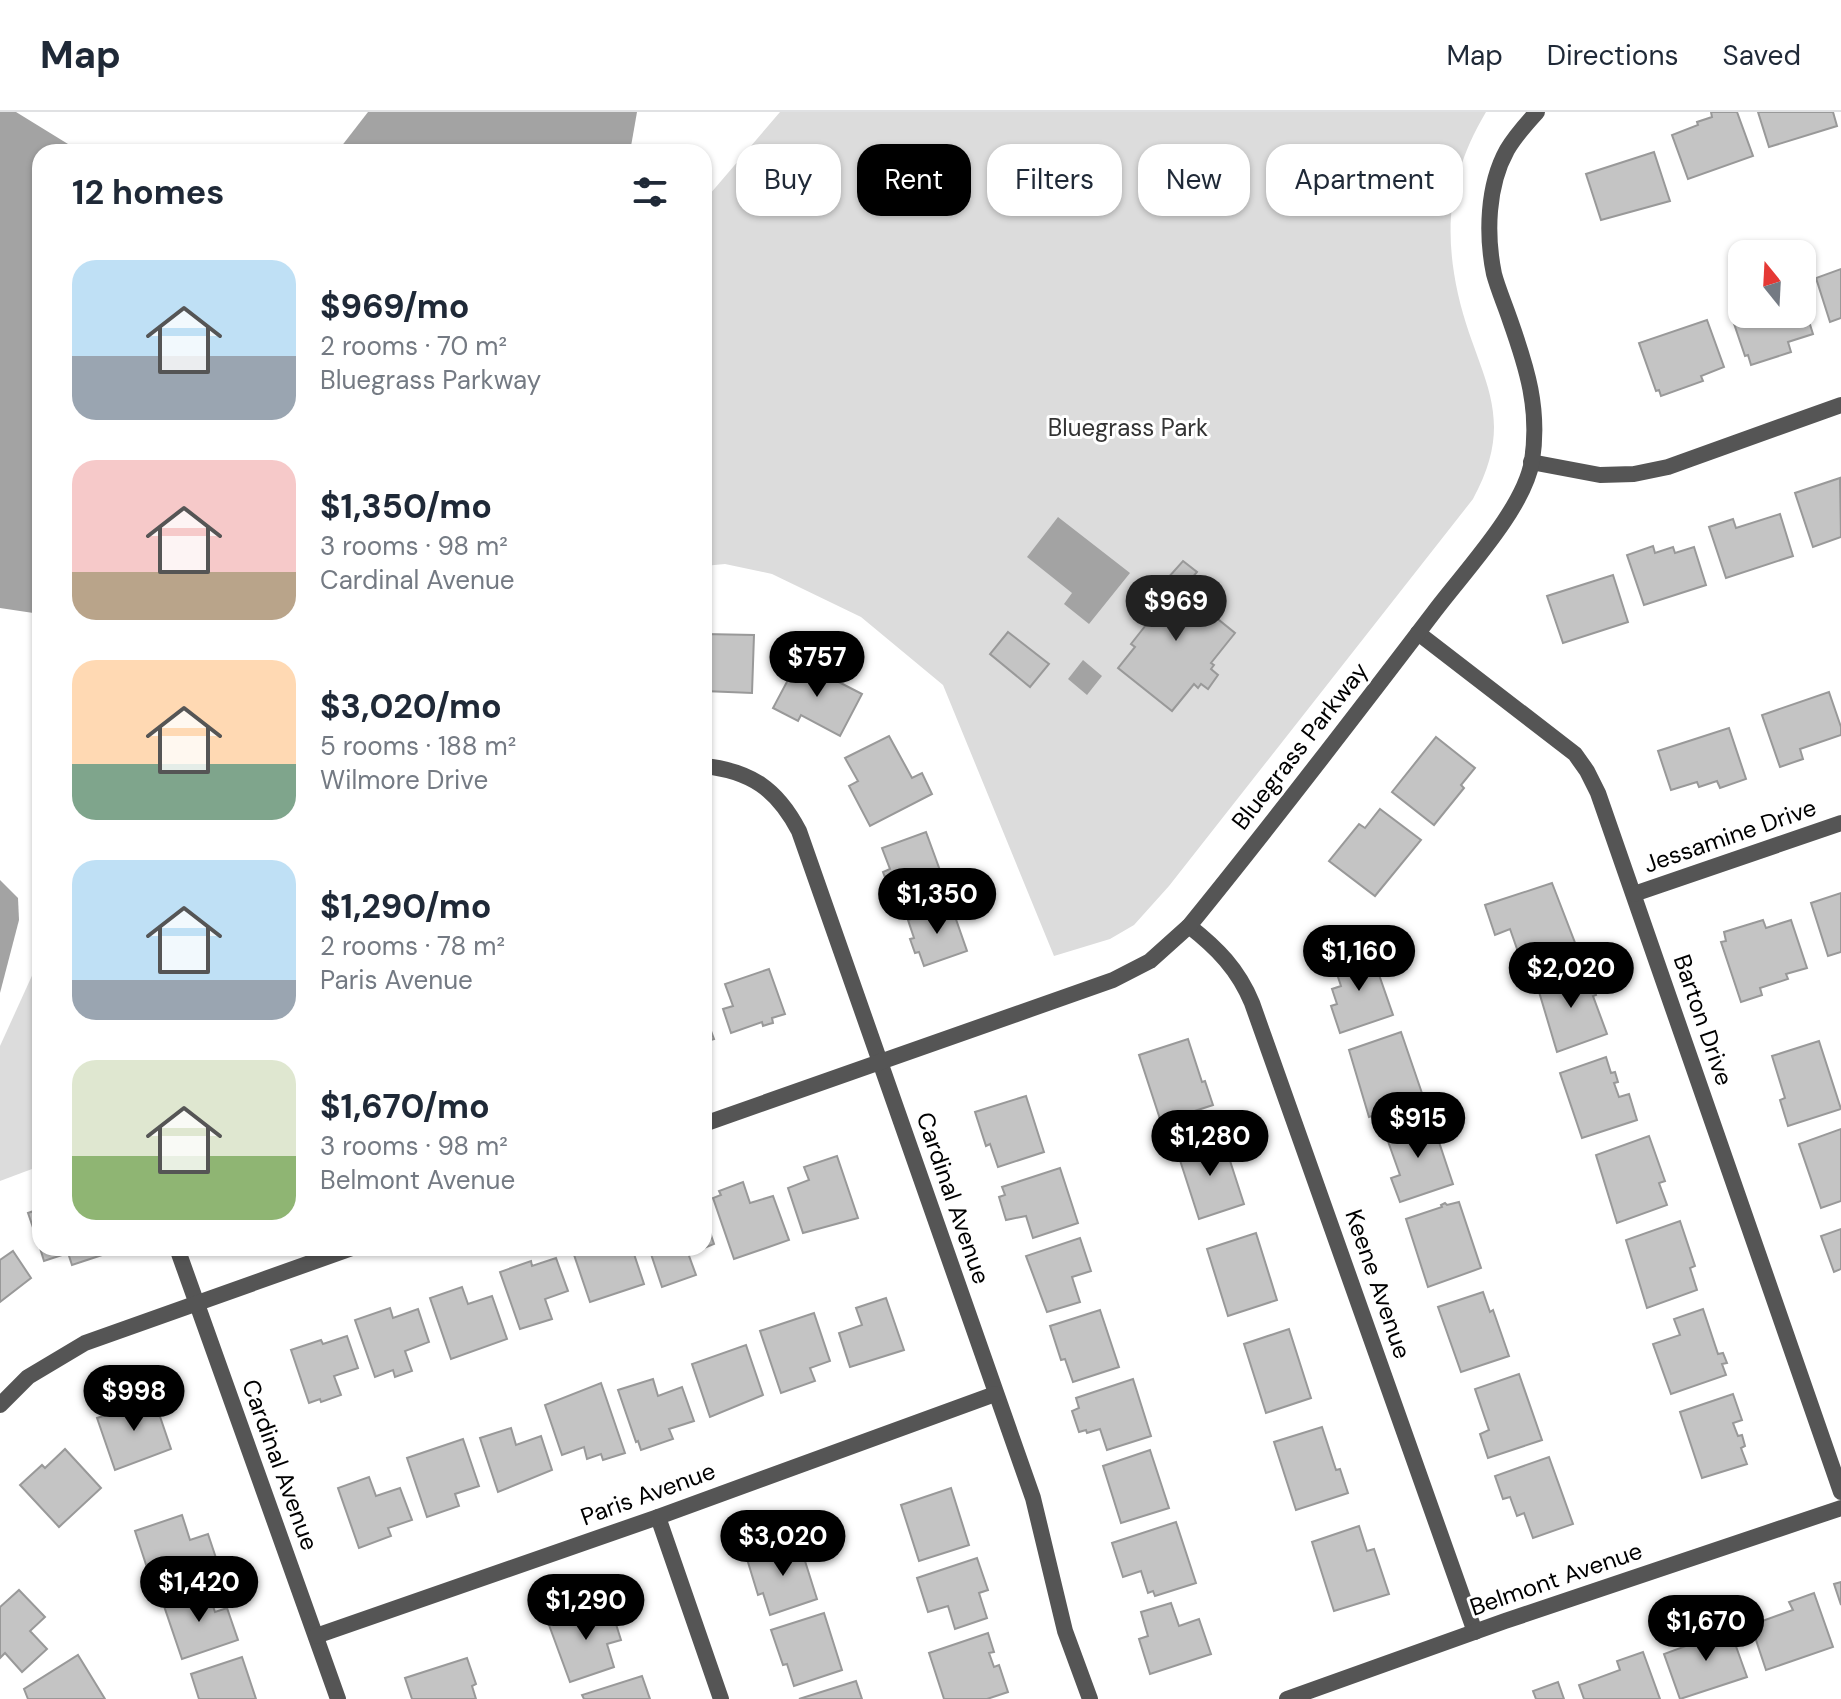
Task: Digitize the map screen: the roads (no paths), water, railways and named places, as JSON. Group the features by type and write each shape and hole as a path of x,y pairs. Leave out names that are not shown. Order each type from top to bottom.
{"street":[{"name":"Bluegrass Parkway","path":"712,1121 1113,980 1150,961 1189,926 1418,633 1523,491 1531,462 1534,415 1530,380 1495,276 1490,216 1494,189 1506,152 1537,112"},
{"path":"1531,462 1600,475 1634,474 1668,467 1841,405"},
{"name":"Barton Drive","path":"1418,633 1575,754 1598,793 1841,1492"},
{"name":"Cardinal Avenue","path":"712,767 757,780 787,806 799,831 1033,1498 1065,1631 1090,1699"},
{"name":"Jessamine Drive","path":"1634,894 1841,823"},
{"name":"Keene Avenue","path":"1189,926 1230,962 1244,982 1475,1632"},
{"name":"Cardinal Avenue","path":"180,1256 338,1699"},
{"path":"0,1405 28,1377 85,1343 329,1256"},
{"name":"Paris Avenue","path":"316,1636 658,1517 995,1394"},
{"name":"Belmont Avenue","path":"1287,1699 1841,1508"},
{"path":"658,1517 721,1699"}],"park label":[{"name":"Bluegrass Park","path":"1128,428"}]}
